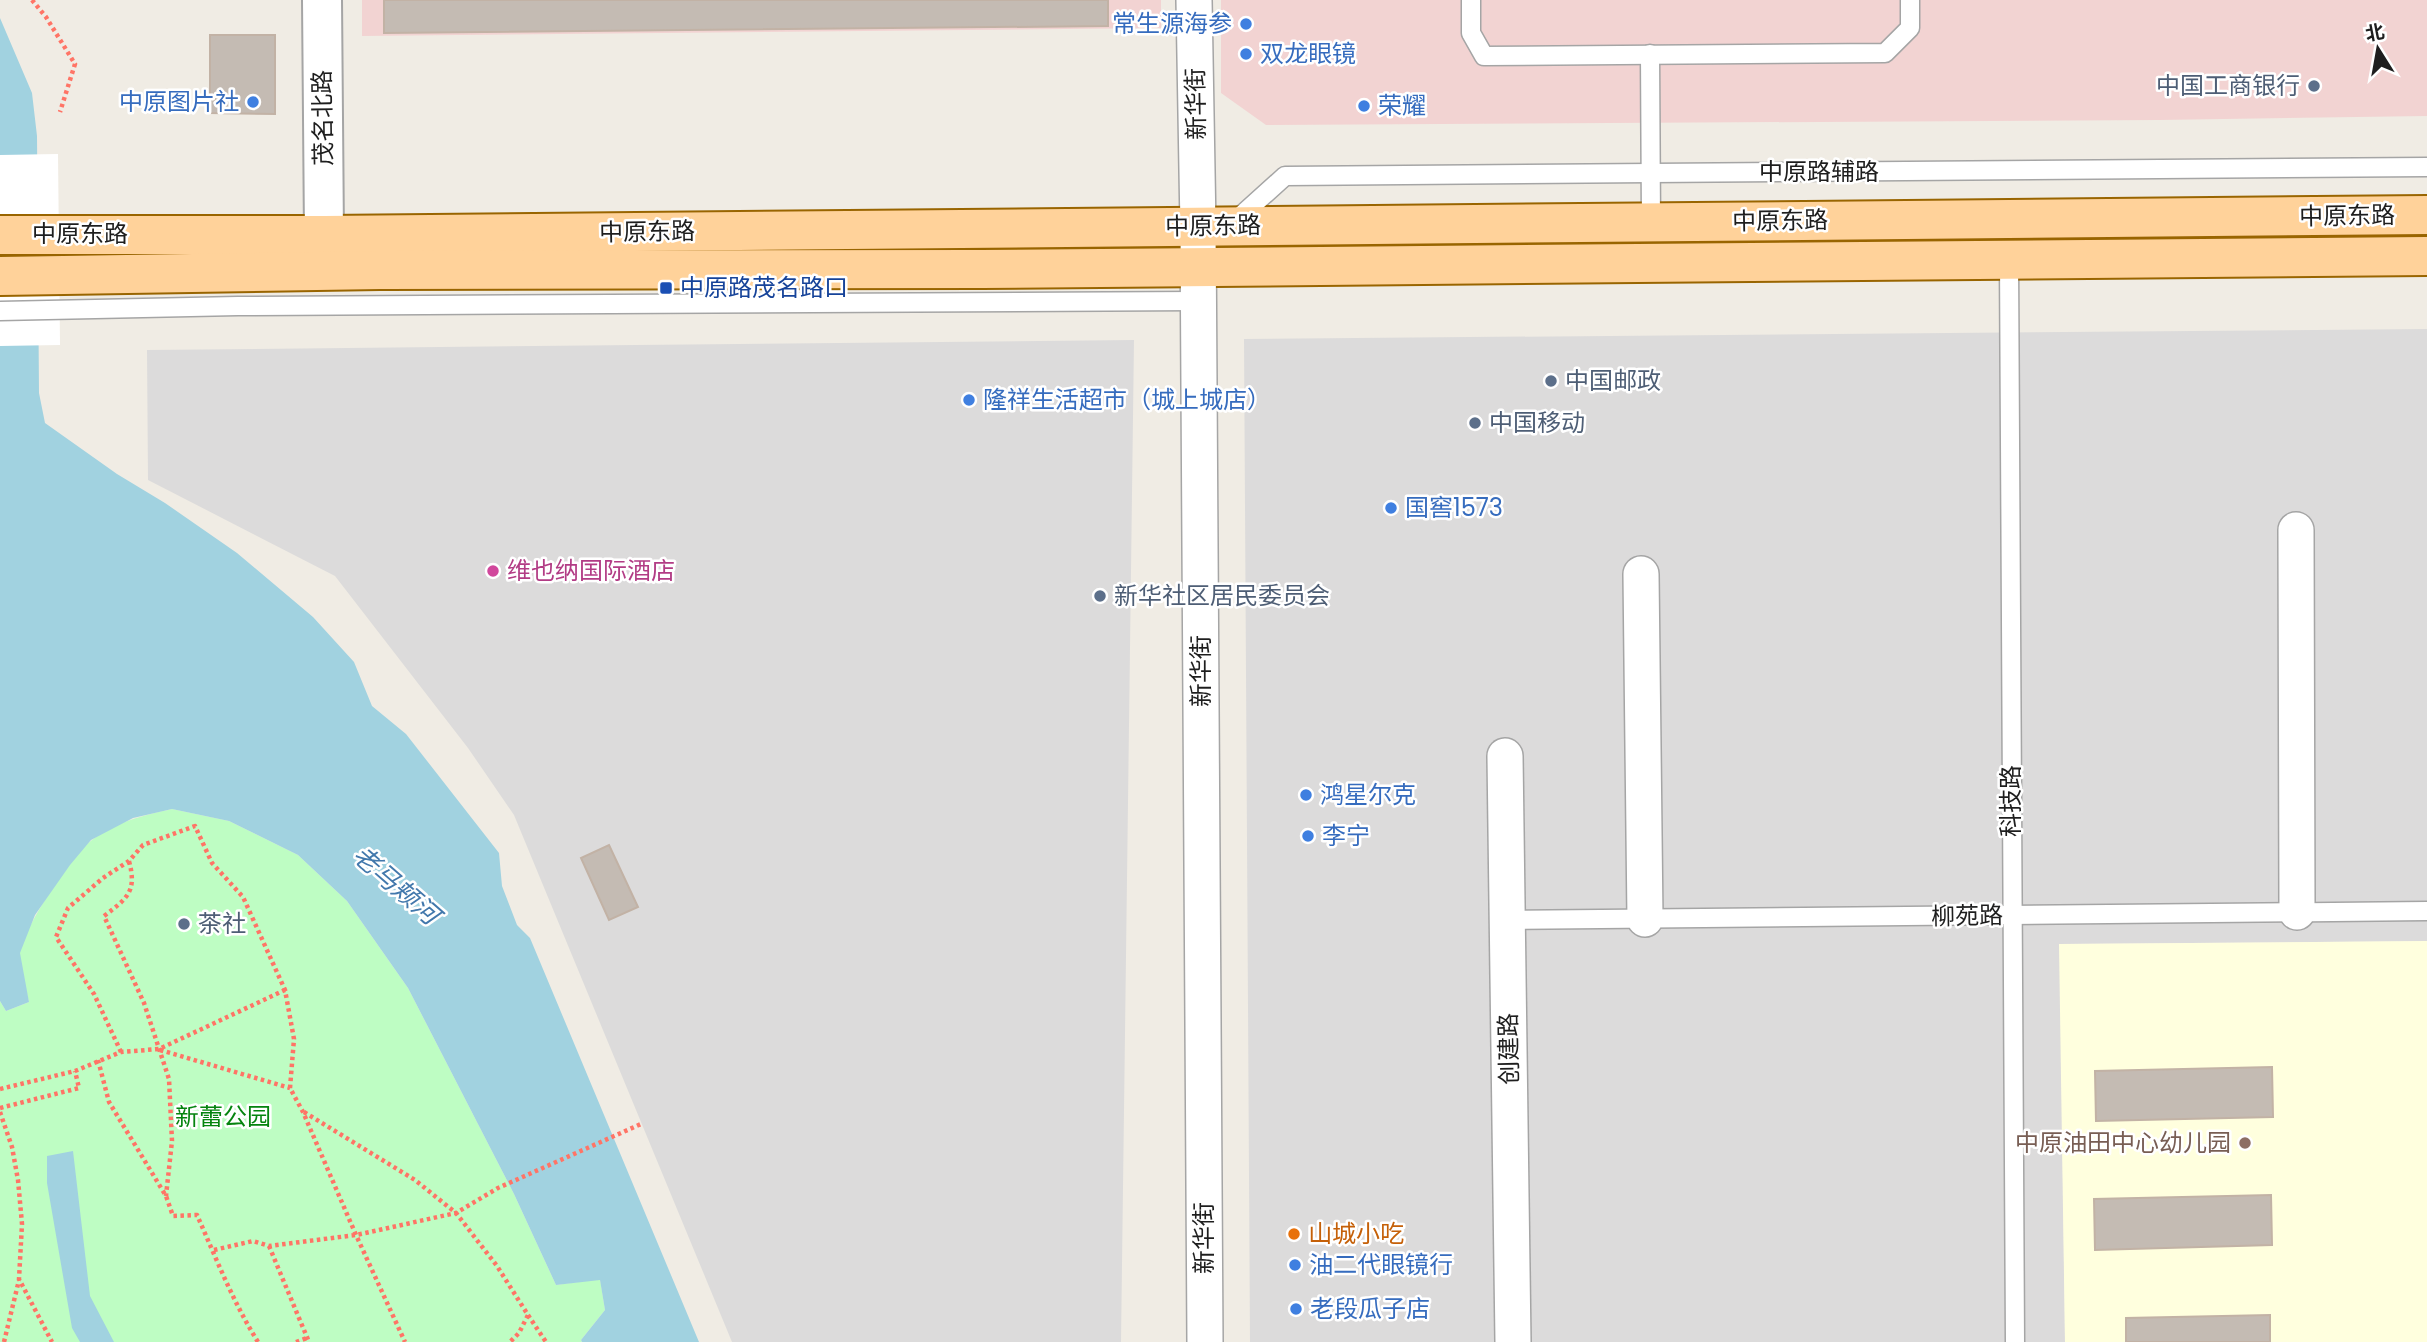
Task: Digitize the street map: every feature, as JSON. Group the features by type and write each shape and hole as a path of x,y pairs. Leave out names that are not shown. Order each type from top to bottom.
{"main road":[{"name":"中原东路","path":"0,235 324,235 2427,215"},
{"name":"中原东路","path":"0,276 56,292 380,270 1198,284 2009,260 2427,257"}],"street":[{"name":"茂名北路","path":"322,0 324,235"},
{"name":"新华街","path":"1194,0 1213,226 1198,284 1205,1342"},
{"path":"2296,530 2297,912"},
{"path":"1640,574 1645,919"},
{"name":"创建路","path":"1505,756 1513,1342"}],"lane":[{"path":"1471,0 1471,33 1484,56 1885,53 1910,28 1910,0"},
{"path":"1650,54 1651,223"},
{"name":"中原路辅路","path":"1213,226 1286,176 2427,167"},
{"name":"科技路","path":"2009,260 2015,1342"},
{"path":"0,311 56,292"},
{"name":"柳苑路","path":"1507,920 2427,911"}],"path":[{"path":"32,0 46,17 75,64 60,112"},
{"path":"121,1052 94,994 56,937 68,908 103,878 129,861 143,845 195,826 212,863 243,897 285,990 294,1039 290,1088 405,1342"},
{"path":"129,861 134,880 126,900 104,916 144,1003 169,1079 172,1141 166,1196"},
{"path":"0,1089 75,1071 121,1052 159,1049 285,990"},
{"path":"159,1049 290,1088"},
{"path":"98,1060 109,1102 166,1196 173,1216 197,1215 232,1297 258,1342"},
{"path":"4,1342 19,1279 22,1224 12,1146 0,1110 79,1088 75,1071"},
{"path":"303,1112 415,1180 456,1213 497,1266 545,1342"},
{"path":"214,1250 253,1241 269,1246 356,1235 456,1213 498,1188 641,1124"},
{"path":"269,1246 308,1340 296,1342"},
{"path":"19,1279 52,1342"},
{"path":"510,1342 519,1333 527,1315"}],"shaded area":[{"path":"362,0 1161,0 1161,28 362,36"},
{"path":"1221,0 2427,0 2427,116 1266,125 1221,93"},
{"path":"2427,329 2427,941 2060,944 2065,1342 1250,1342 1244,339"},
{"path":"1134,340 1121,1342 732,1342 514,815 468,748 335,576 148,480 147,350"},
{"name":"中原油田中心幼儿园","path":"2427,941 2427,1342 2065,1342 2059,944"}],"green space":[{"name":"新蕾公园","path":"172,809 229,821 298,855 347,901 408,988 514,1194 556,1285 600,1279 605,1310 582,1342 0,1342 0,1001 6,1011 29,1002 21,965 23,943 49,894 83,848 120,824"}],"water":[{"name":"老马颊河","path":"0,18 32,93 37,136 39,393 45,423 237,553 313,617 354,662 372,706 406,734 499,853 502,886 517,925 530,938 699,1342 582,1342 605,1310 600,1280 556,1285 514,1194 408,988 347,901 298,855 229,821 172,809 133,818 91,840 35,915 20,953 29,1002 6,1011 0,1001"},
{"path":"73,1151 90,1296 114,1342 80,1342 72,1328 47,1183 47,1156"}],"pier":[{"path":"58,154 60,345 0,346 0,155"}],"building":[{"path":"384,0 1108,0 1108,26 384,33"},
{"path":"210,35 275,35 275,114 210,113"},
{"path":"609,845 638,907 609,920 581,858"},
{"path":"2272,1067 2273,1117 2096,1121 2095,1071"},
{"path":"2271,1195 2272,1245 2095,1250 2094,1199"},
{"path":"2270,1315 2270,1342 2126,1342 2126,1318"}],"place":[{"name":"常生源海参","path":"1246,24"},
{"name":"双龙眼镜","path":"1246,54"},
{"name":"中国工商银行","path":"2314,86"},
{"name":"中原图片社","path":"253,102"},
{"name":"荣耀","path":"1364,106"},
{"name":"中原路茂名路口","path":"666,288"},
{"name":"中国邮政","path":"1551,381"},
{"name":"隆祥生活超市（城上城店）","path":"969,400"},
{"name":"中国移动","path":"1475,423"},
{"name":"国窖1573","path":"1391,508"},
{"name":"维也纳国际酒店","path":"493,571"},
{"name":"新华社区居民委员会","path":"1100,596"},
{"name":"鸿星尔克","path":"1306,795"},
{"name":"李宁","path":"1308,836"},
{"name":"茶社","path":"184,924"},
{"name":"中原油田中心幼儿园","path":"2245,1143"},
{"name":"山城小吃","path":"1294,1234"},
{"name":"油二代眼镜行","path":"1295,1265"},
{"name":"老段瓜子店","path":"1296,1309"}]}
